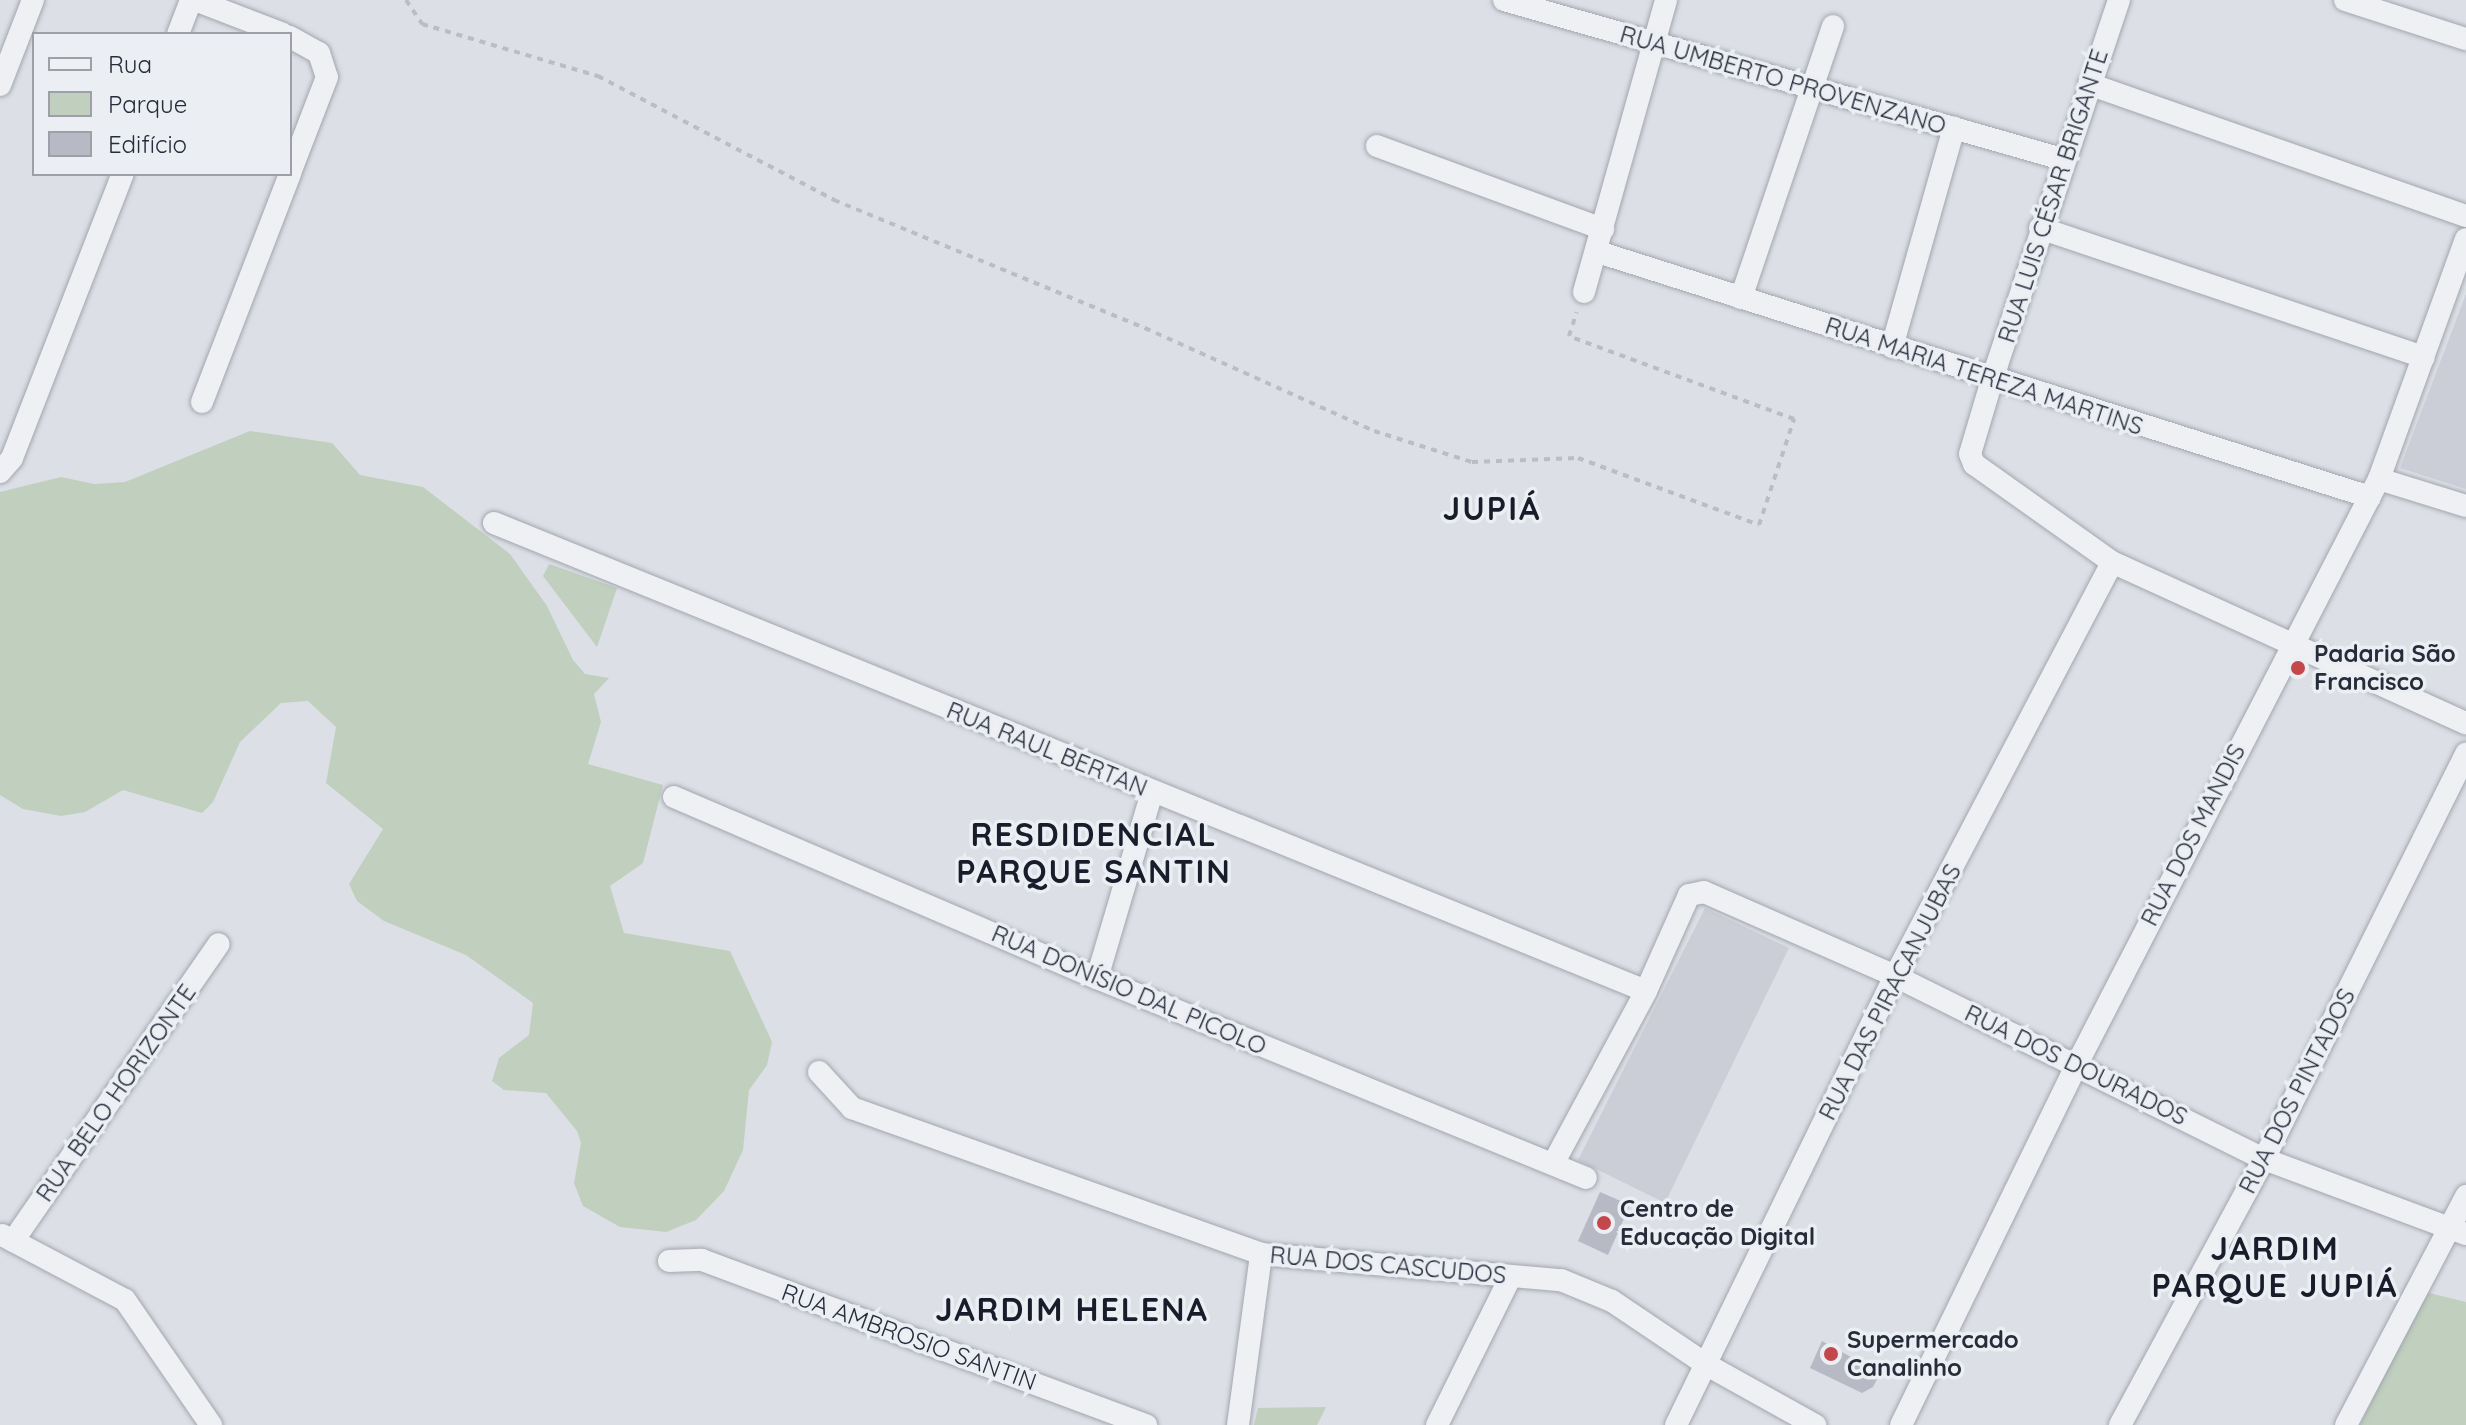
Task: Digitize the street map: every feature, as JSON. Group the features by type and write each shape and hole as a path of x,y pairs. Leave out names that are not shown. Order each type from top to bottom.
{"street":[{"path":"0,85 33,0"},
{"path":"179,32 193,0 278,32"},
{"name":"RUA UMBERTO PROVENZANO","path":"1504,0 2062,159"},
{"path":"1584,292 1598,252 1666,0"},
{"name":"RUA LUIS CÉSAR BRIGANTE","path":"2112,562 1988,479 1970,454 2062,159 2119,0"},
{"path":"2345,0 2466,39"},
{"path":"1741,298 1833,26"},
{"path":"292,38 319,53 327,77 292,169"},
{"path":"2089,84 2466,216"},
{"path":"1892,347 1954,128"},
{"path":"1377,146 1603,229"},
{"path":"0,472 12,458 122,176"},
{"path":"202,402 289,176"},
{"path":"2040,228 2424,357"},
{"name":"RUA DOS MANDIS","path":"1901,1425 2077,1064 2290,644 2375,488 2424,357 2460,274 2466,239"},
{"name":"RUA MARIA TEREZA MARTINS","path":"1598,252 1992,380 2375,488 2466,506"},
{"name":"RUA RAUL BERTAN","path":"494,523 1646,991"},
{"path":"2112,562 2466,723"},
{"name":"RUA DAS PIRACANJUBAS","path":"1676,1425 1895,976 2112,562"},
{"name":"RUA DOS PINTADOS","path":"2120,1425 2264,1159 2466,753"},
{"path":"1097,978 1152,792"},
{"name":"RUA DONÍSIO DAL PICOLO","path":"674,797 1097,978 1586,1178"},
{"name":"RUA DOS DOURADOS","path":"1646,991 1689,895 1712,895 1895,976 2264,1159 2458,1231"},
{"name":"RUA BELO HORIZONTE","path":"7,1237 219,944"},
{"path":"1553,1164 1646,991"},
{"name":"RUA DOS CASCUDOS","path":"819,1072 852,1108 1261,1254 1561,1280 1612,1301 1707,1365 1815,1425"},
{"path":"2346,1425 2458,1231 2466,1196"},
{"path":"7,1237 125,1300 211,1425"},
{"path":"1238,1425 1261,1254"},
{"name":"RUA AMBROSIO SANTIN","path":"669,1261 702,1260 1146,1425"},
{"path":"1437,1425 1511,1276"}],"path":[{"path":"406,0 422,24 598,76 834,200 1156,333 1374,431 1472,462 1578,458 1759,525 1794,419 1569,336 1584,292"}],"shaded area":[{"path":"2466,294 2466,489 2400,468"},
{"path":"1705,908 1789,948 1665,1203 1578,1160"}],"green space":[{"path":"250,431 332,443 360,475 423,487 510,554 547,606 573,660 585,674 609,678 594,694 601,722 588,764 663,785 643,863 610,886 624,933 730,951 772,1042 767,1065 749,1090 743,1150 724,1191 696,1220 666,1232 620,1227 583,1206 574,1183 581,1143 577,1131 546,1093 504,1090 492,1081 499,1058 529,1035 533,1003 466,955 384,921 357,901 349,884 383,829 326,783 336,727 308,701 281,703 240,742 213,802 202,813 123,790 85,812 61,816 23,809 0,795 0,492 61,477 94,484 125,482"},
{"path":"549,564 617,588 597,647 543,576"},
{"path":"2425,1292 2466,1302 2466,1425 2360,1425"},
{"path":"1326,1407 1317,1425 1254,1425 1258,1408"}],"building":[{"name":"Centro de Educação Digital","path":"1600,1192 1630,1205 1608,1255 1578,1241"},
{"name":"Supermercado Canalinho","path":"1822,1341 1880,1373 1873,1387 1862,1393 1810,1368"}],"place":[{"name":"Padaria São Francisco","path":"2298,668"},
{"name":"Centro de Educação Digital","path":"1604,1223"},
{"name":"Supermercado Canalinho","path":"1831,1354"}],"district":[{"name":"JUPIÁ","path":"1492,508"},
{"name":"RESDIDENCIAL PARQUE SANTIN","path":"1094,854"},
{"name":"JARDIM PARQUE JUPIÁ","path":"2275,1268"},
{"name":"JARDIM HELENA","path":"1072,1309"}]}
